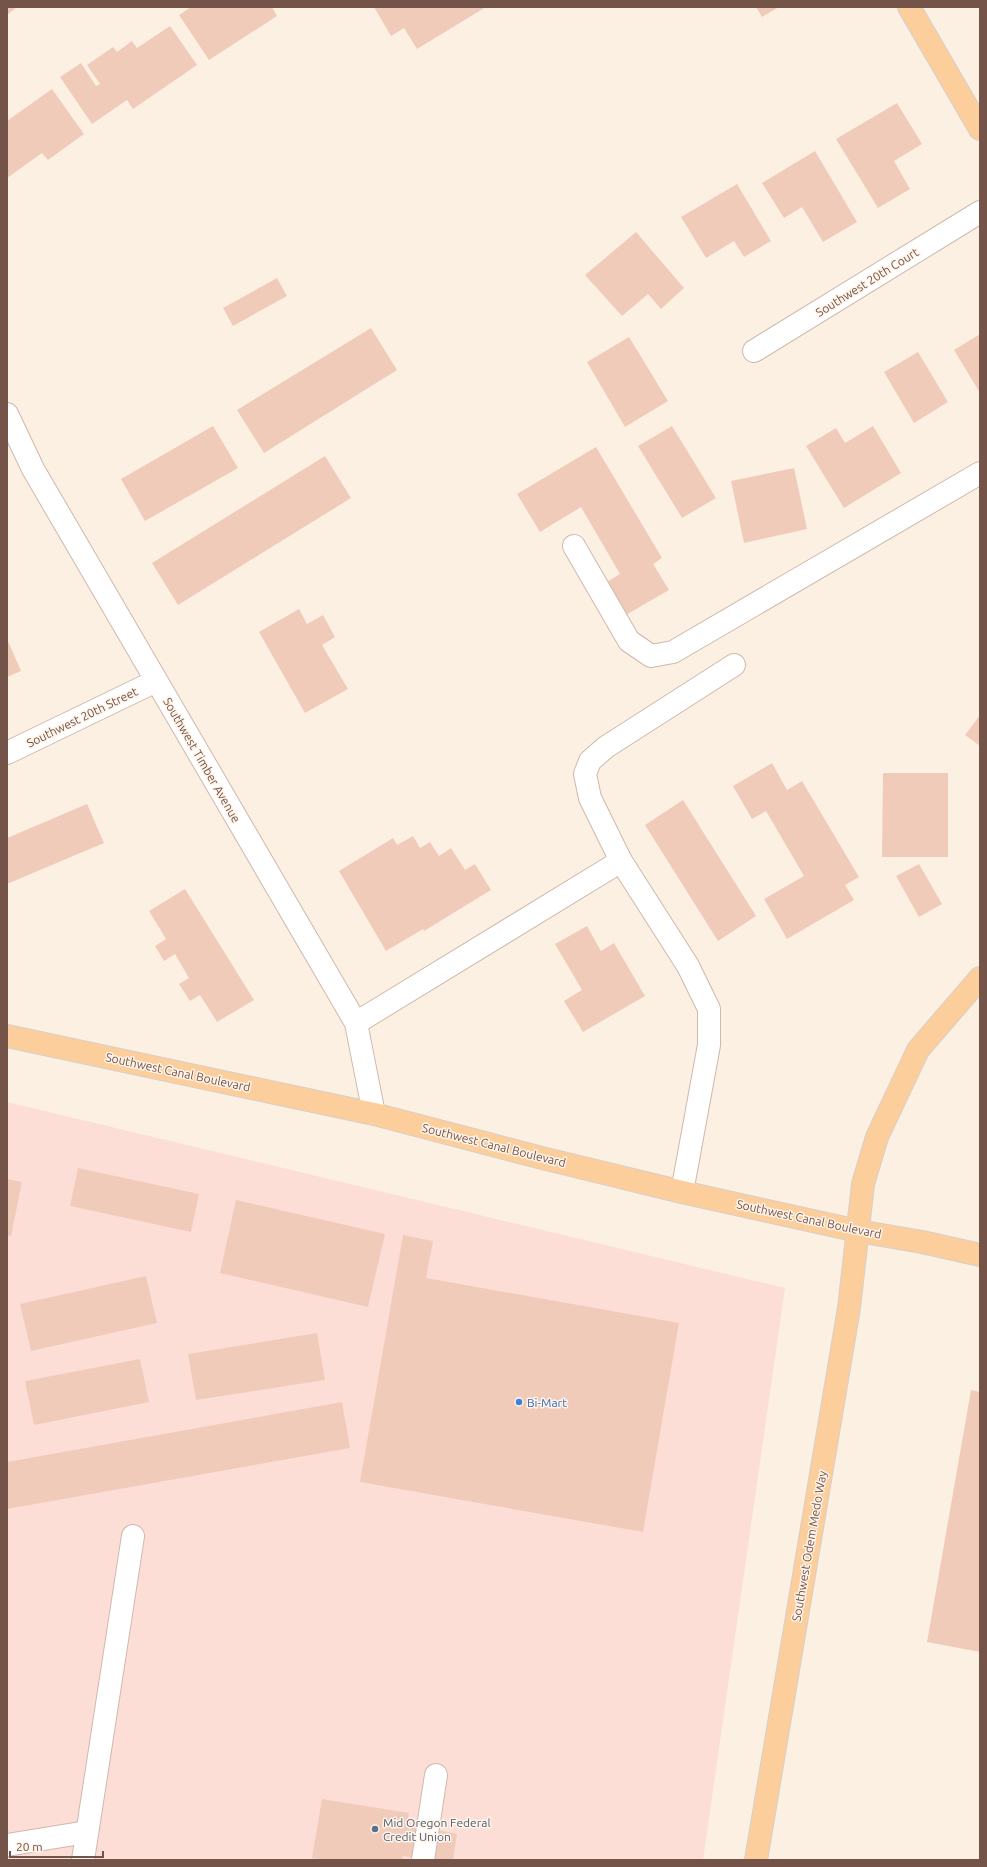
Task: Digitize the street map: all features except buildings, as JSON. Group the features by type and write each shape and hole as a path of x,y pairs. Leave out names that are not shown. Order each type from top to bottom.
{"main road":[{"path":"908,7 980,129"},
{"name":"Southwest Odem Medo Way","path":"756,1860 849,1308 864,1184 877,1137 918,1050 980,978"},
{"name":"Southwest Canal Boulevard","path":"7,1036 374,1114 542,1158 682,1192 858,1231 922,1242 980,1255"}],"street":[{"name":"Southwest 20th Court","path":"754,352 980,212"},
{"name":"Southwest Timber Avenue","path":"7,414 33,469 356,1023 374,1114"},
{"path":"574,546 629,640 651,656 673,652 980,473"},
{"path":"682,1192 709,1045 709,1009 688,966 621,861 590,798 585,774 590,761 606,747 734,665"},
{"name":"Southwest 20th Street","path":"7,753 156,681"},
{"path":"356,1023 621,861"},
{"path":"83,1860 133,1536"},
{"path":"423,1860 436,1775"},
{"path":"7,1845 87,1832"}],"shaded area":[{"path":"7,1102 785,1288 703,1860 7,1860"}],"place":[{"name":"Bi-Mart","path":"519,1402"},
{"name":"Mid Oregon Federal Credit Union","path":"375,1829"}]}
